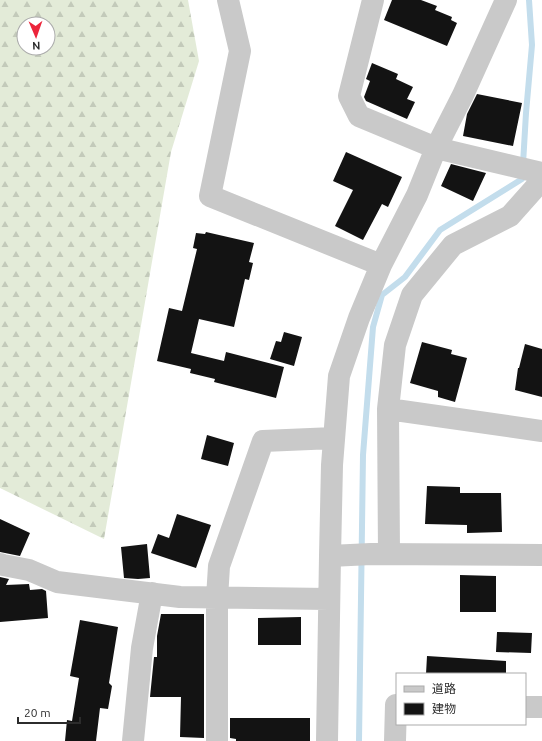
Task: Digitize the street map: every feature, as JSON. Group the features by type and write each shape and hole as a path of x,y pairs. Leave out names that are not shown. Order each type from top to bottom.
{"street":[{"path":"228,0 240,51 210,196 381,265"},
{"path":"327,741 330,599 360,555 388,409 395,345 412,295 453,245 510,216 533,173 436,148 359,116 349,96 373,0"},
{"path":"360,555 332,464 339,376 381,265 417,195 436,148 463,95 506,0"},
{"path":"388,409 542,431"},
{"path":"217,741 218,566 263,441 334,438"},
{"path":"360,555 542,556"},
{"path":"0,564 29,570 57,582 180,597 330,599"},
{"path":"134,741 142,648 152,593"},
{"path":"395,741 396,705"},
{"path":"526,707 542,707"}],"green space":[{"path":"0,0 188,0 199,61 171,152 104,539 0,488"}],"building":[{"path":"392,0 421,0 437,6 435,10 452,17 451,20 457,23 447,46 384,20"},
{"path":"372,63 398,74 396,79 413,87 407,99 415,102 407,119 366,101 364,97 370,81 366,79"},
{"path":"477,94 522,103 513,146 463,136 467,114"},
{"path":"346,152 402,177 388,207 382,204 363,240 335,226 353,190 333,181"},
{"path":"451,164 486,173 473,201 441,186"},
{"path":"206,232 254,243 249,262 253,263 249,280 245,279 234,327 199,319 191,353 224,361 226,352 284,367 276,398 214,382 215,379 190,373 191,369 157,361 169,308 182,311 197,249 193,248 196,233 205,234"},
{"path":"284,332 302,337 294,366 270,359 276,341 281,342"},
{"path":"422,342 452,350 451,354 467,358 455,402 438,397 438,391 410,383"},
{"path":"525,344 542,349 542,397 515,390 518,368"},
{"path":"207,435 234,443 228,466 201,459"},
{"path":"427,486 460,487 460,493 501,493 502,532 467,533 467,525 425,524"},
{"path":"177,514 211,525 196,568 151,553 158,534 169,538"},
{"path":"0,519 30,533 20,556 0,552"},
{"path":"147,544 150,578 124,578 121,547"},
{"path":"460,575 496,576 496,612 460,612"},
{"path":"0,577 9,579 6,585 29,584 30,590 42,589 46,591 48,618 0,622"},
{"path":"161,614 204,614 204,738 180,737 181,697 150,697 154,657 157,657 157,636"},
{"path":"301,617 301,645 258,645 258,618"},
{"path":"80,620 118,627 109,683 112,686 108,709 100,708 96,741 65,741 67,720 72,721 79,678 70,676"},
{"path":"497,632 532,633 531,653 496,652"},
{"path":"427,656 506,661 506,673 426,673"},
{"path":"230,718 310,718 310,741 236,741 236,739 230,738"}],"waterway":[{"path":"523,164 532,45 529,0"},
{"path":"359,741 363,455 373,327 382,295 405,277 440,230 522,179 522,173"}]}
